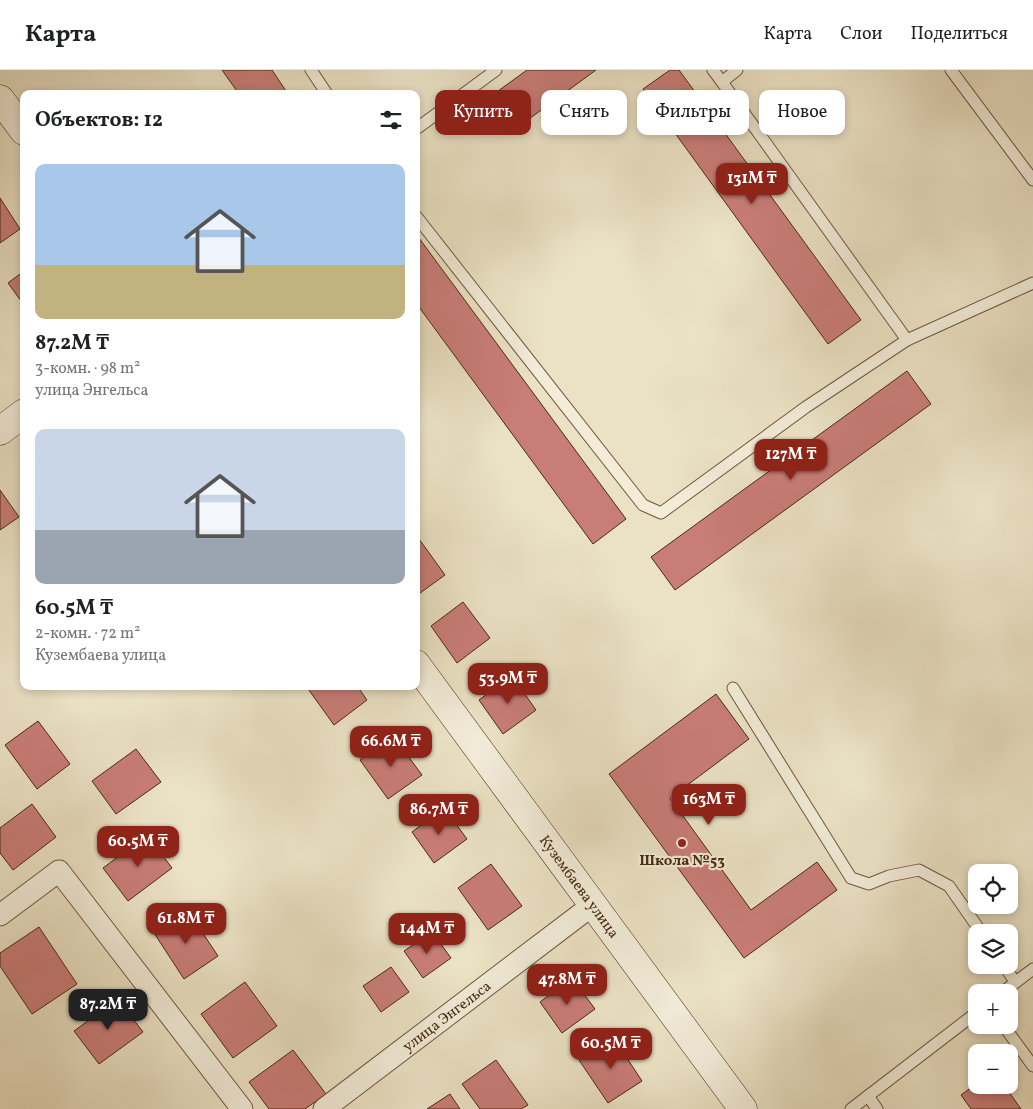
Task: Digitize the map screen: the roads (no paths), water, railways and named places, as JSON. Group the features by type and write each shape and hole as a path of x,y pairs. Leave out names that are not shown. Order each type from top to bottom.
{"street":[{"path":"0,99 20,126"},
{"path":"0,431 20,416"},
{"name":"Кузембаева улица","path":"420,669 743,1109"},
{"path":"0,915 59,871 242,1109"},
{"name":"улица Энгельса","path":"324,1109 594,904"}],"lane":[{"path":"311,70 324,90"},
{"path":"420,126 496,70"},
{"path":"713,70 906,340"},
{"path":"722,82 737,70"},
{"path":"950,70 1033,180"},
{"path":"420,221 642,505 661,513 806,407 906,340 1033,283"},
{"path":"733,688 851,878 869,884 889,876 919,870 949,886 975,924"},
{"path":"1013,984 1033,969"},
{"path":"1010,974 1016,982"},
{"path":"851,1109 968,1019"},
{"path":"1010,1034 1033,1066"},
{"path":"868,1096 877,1109"}],"place":[{"name":"Школа №53","path":"682,843"}]}
